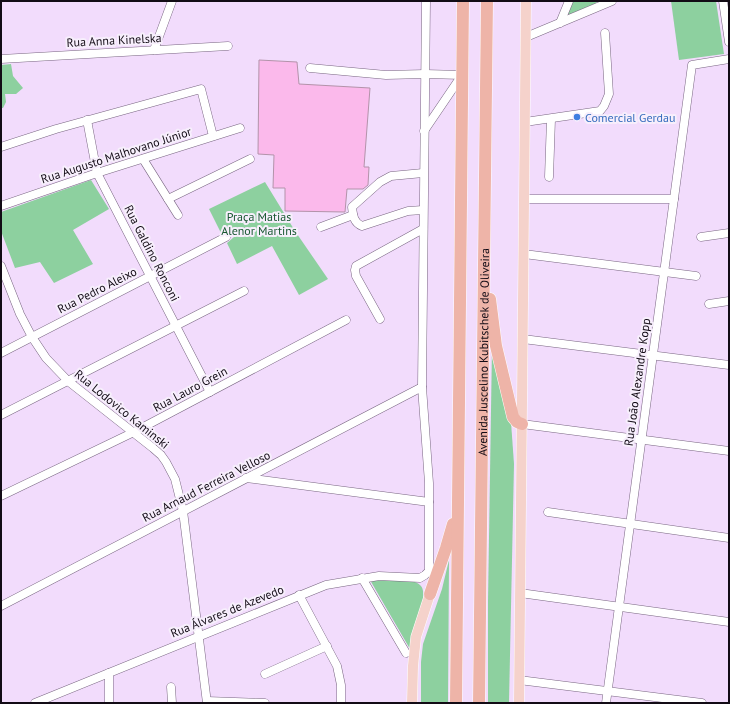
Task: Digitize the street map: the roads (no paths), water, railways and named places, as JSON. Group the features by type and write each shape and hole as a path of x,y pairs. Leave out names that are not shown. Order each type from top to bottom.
{"highway":[{"name":"Avenida Juscelino Kubitschek de Oliveira","path":"456,703 463,1"},
{"name":"Avenida Juscelino Kubitschek de Oliveira","path":"479,703 487,1"},
{"path":"484,232 496,346 513,417 516,422 522,424"},
{"path":"430,594 446,548 458,501"}],"main road":[{"path":"519,703 526,1"},
{"path":"412,703 413,666 416,638 430,594"}],"street":[{"path":"154,50 172,1"},
{"path":"246,478 429,502 422,387 426,1"},
{"path":"560,23 569,1"},
{"path":"526,37 560,23 601,3 612,1"},
{"path":"723,1 729,42"},
{"path":"525,122 600,111 609,94 605,33"},
{"name":"Rua Anna Kinelska","path":"1,59 228,46"},
{"name":"Rua João Alexandre Kopp","path":"606,703 692,65 729,59"},
{"path":"310,68 386,75 462,75"},
{"path":"424,132 462,75"},
{"path":"2,144 201,89 213,136"},
{"path":"550,177 551,119"},
{"name":"Rua Galdino Ronconi","path":"87,120 97,173 210,392"},
{"name":"Rua Augusto Malhovano Júnior","path":"1,206 97,173 240,128"},
{"path":"143,159 178,215"},
{"path":"168,199 250,159"},
{"path":"423,210 408,211 362,226 358,224 353,215 352,207 380,182 391,176 424,173"},
{"path":"524,199 674,199"},
{"path":"321,227 353,215"},
{"path":"380,319 356,276 356,266 423,229"},
{"path":"701,237 729,233"},
{"name":"Rua Pedro Aleixo","path":"1,353 226,237"},
{"path":"524,254 696,276"},
{"name":"Rua Lodovico Kaminski","path":"1,266 4,282 32,337 46,358 68,381 153,448 166,462 175,479 184,511 207,702"},
{"path":"1,415 244,291"},
{"path":"709,304 729,301"},
{"name":"Rua Lauro Grein","path":"1,496 134,432 346,320"},
{"path":"523,339 729,365"},
{"name":"Rua Arnaud Ferreira Velloso","path":"1,606 422,387"},
{"path":"522,424 729,451"},
{"name":"Rua Álvares de Azevedo","path":"35,703 326,584 386,575 420,578 426,575 430,568 429,502"},
{"path":"548,512 729,538"},
{"path":"362,578 406,653"},
{"path":"520,593 729,622"},
{"path":"299,595 328,646 337,666 340,676 341,703"},
{"path":"265,674 328,646"},
{"path":"109,672 109,703"},
{"path":"519,680 702,703"},
{"path":"171,687 172,703"},
{"path":"207,702 265,703"}],"place":[{"name":"Comercial Gerdau","path":"577,117"}],"park label":[{"name":"Praça Matias Alenor Martins","path":"259,223"}]}
